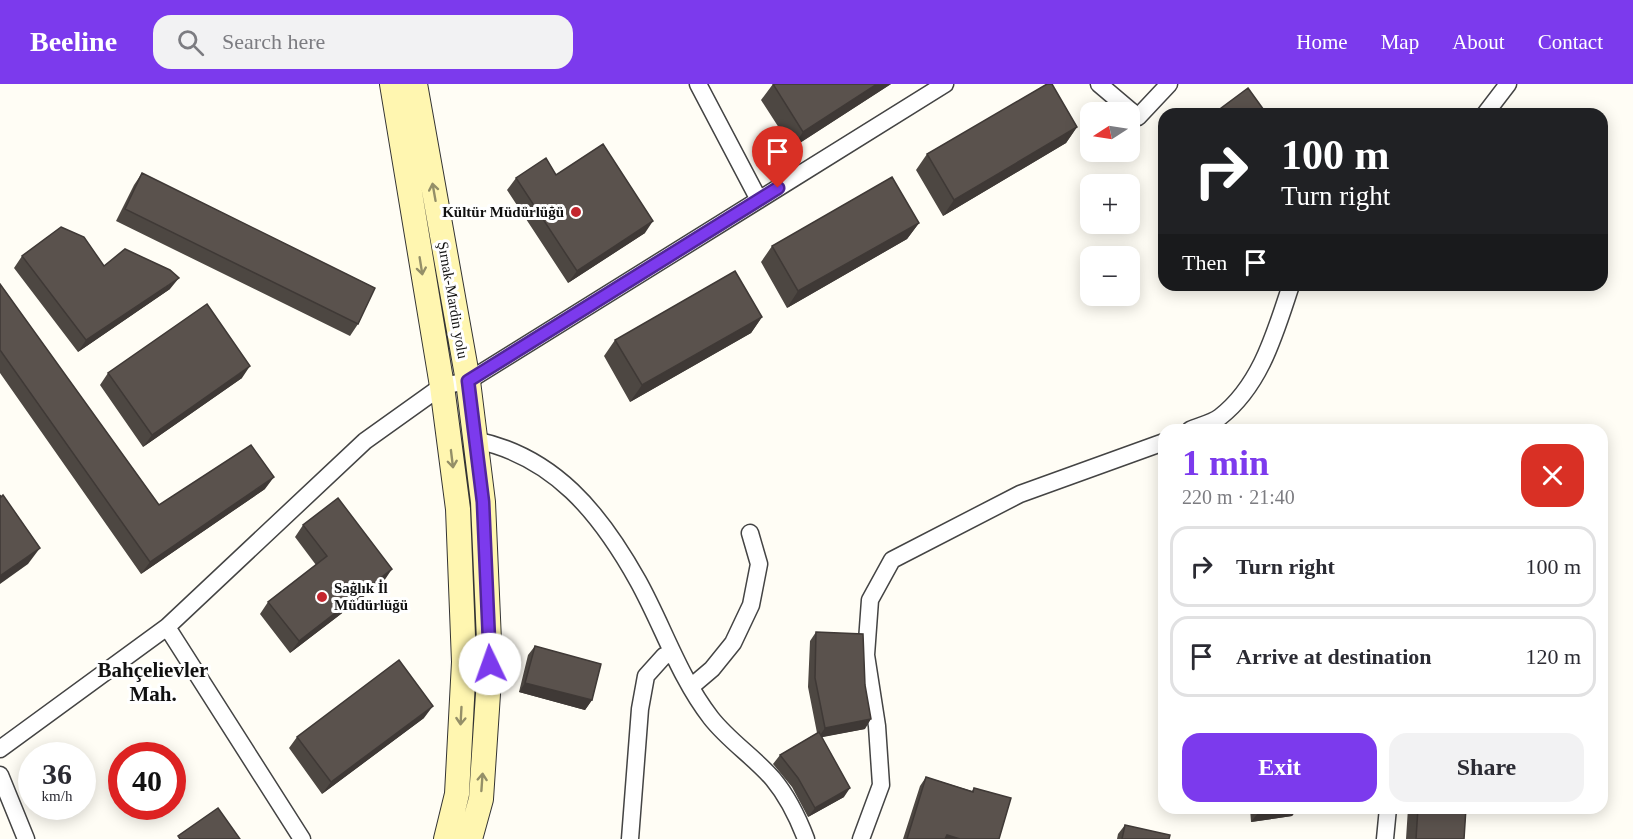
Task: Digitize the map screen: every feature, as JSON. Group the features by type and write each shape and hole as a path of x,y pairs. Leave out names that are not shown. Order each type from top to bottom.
{"street":[{"name":"Şırnak-Mardin yolu","path":"392,84 442,386 458,509 464,662 457,794 446,839"},
{"name":"Şırnak-Mardin yolu","path":"415,84 468,381 483,502 490,664 481,799 470,839"},
{"path":"698,84 759,200"},
{"path":"0,749 167,627 365,441 442,386 468,381 945,84"},
{"path":"1100,84 1138,117 1169,84"},
{"path":"1490,108 1508,84"},
{"path":"1204,424 1219,418 1254,379 1278,329 1289,291"},
{"path":"475,440 504,446 548,469 580,497 638,581 672,654 711,718 774,780 796,815 806,839"},
{"path":"861,839 881,785 877,726 866,655 870,600 892,560 1020,494 1158,444"},
{"path":"692,686 712,669 734,643 750,605 759,564 750,532"},
{"path":"167,627 302,839"},
{"path":"630,839 640,709 646,676 664,656 672,654"},
{"path":"0,776 26,839"},
{"path":"1385,839 1387,814"}],"building":[{"path":"773,84 877,84 803,132"},
{"path":"1047,84 1052,84 1077,127 954,200 927,154"},
{"path":"1248,88 1262,108 1221,108"},
{"name":"Kültür Müdürlüğü","path":"603,144 653,221 577,271 516,178 546,158 556,175"},
{"path":"142,173 375,288 358,324 125,209"},
{"path":"892,177 919,223 798,291 772,246"},
{"path":"61,227 84,237 104,266 125,249 170,270 179,278 86,340 22,256"},
{"path":"735,271 762,317 642,385 615,340"},
{"path":"0,284 159,505 251,445 274,477 150,562 0,350"},
{"path":"207,304 250,366 152,435 108,373"},
{"path":"0,495 1,497 3,495 40,548 0,576"},
{"name":"Sağlık İl Müdürlüğü","path":"338,498 392,569 299,641 268,602 327,556 303,525"},
{"path":"816,632 863,634 865,685 871,719 825,728 815,678"},
{"path":"535,646 601,664 592,700 525,683"},
{"path":"399,660 433,706 331,782 297,737"},
{"path":"819,732 850,788 815,808 798,778 780,755"},
{"path":"926,777 973,792 974,788 1011,798 999,839 960,839 947,835 945,839 907,839"},
{"path":"218,808 240,839 180,839 178,836"},
{"path":"1418,814 1466,814 1464,839 1416,839"},
{"path":"1125,825 1170,835 1169,839 1122,839"}],"place":[{"name":"Kültür Müdürlüğü","path":"576,212"},
{"name":"Sağlık İl Müdürlüğü","path":"322,597"}],"district":[{"name":"Bahçelievler Mah.","path":"153,682"}],"route":[{"path":"490,664 483,502 468,381 778,188"}]}
